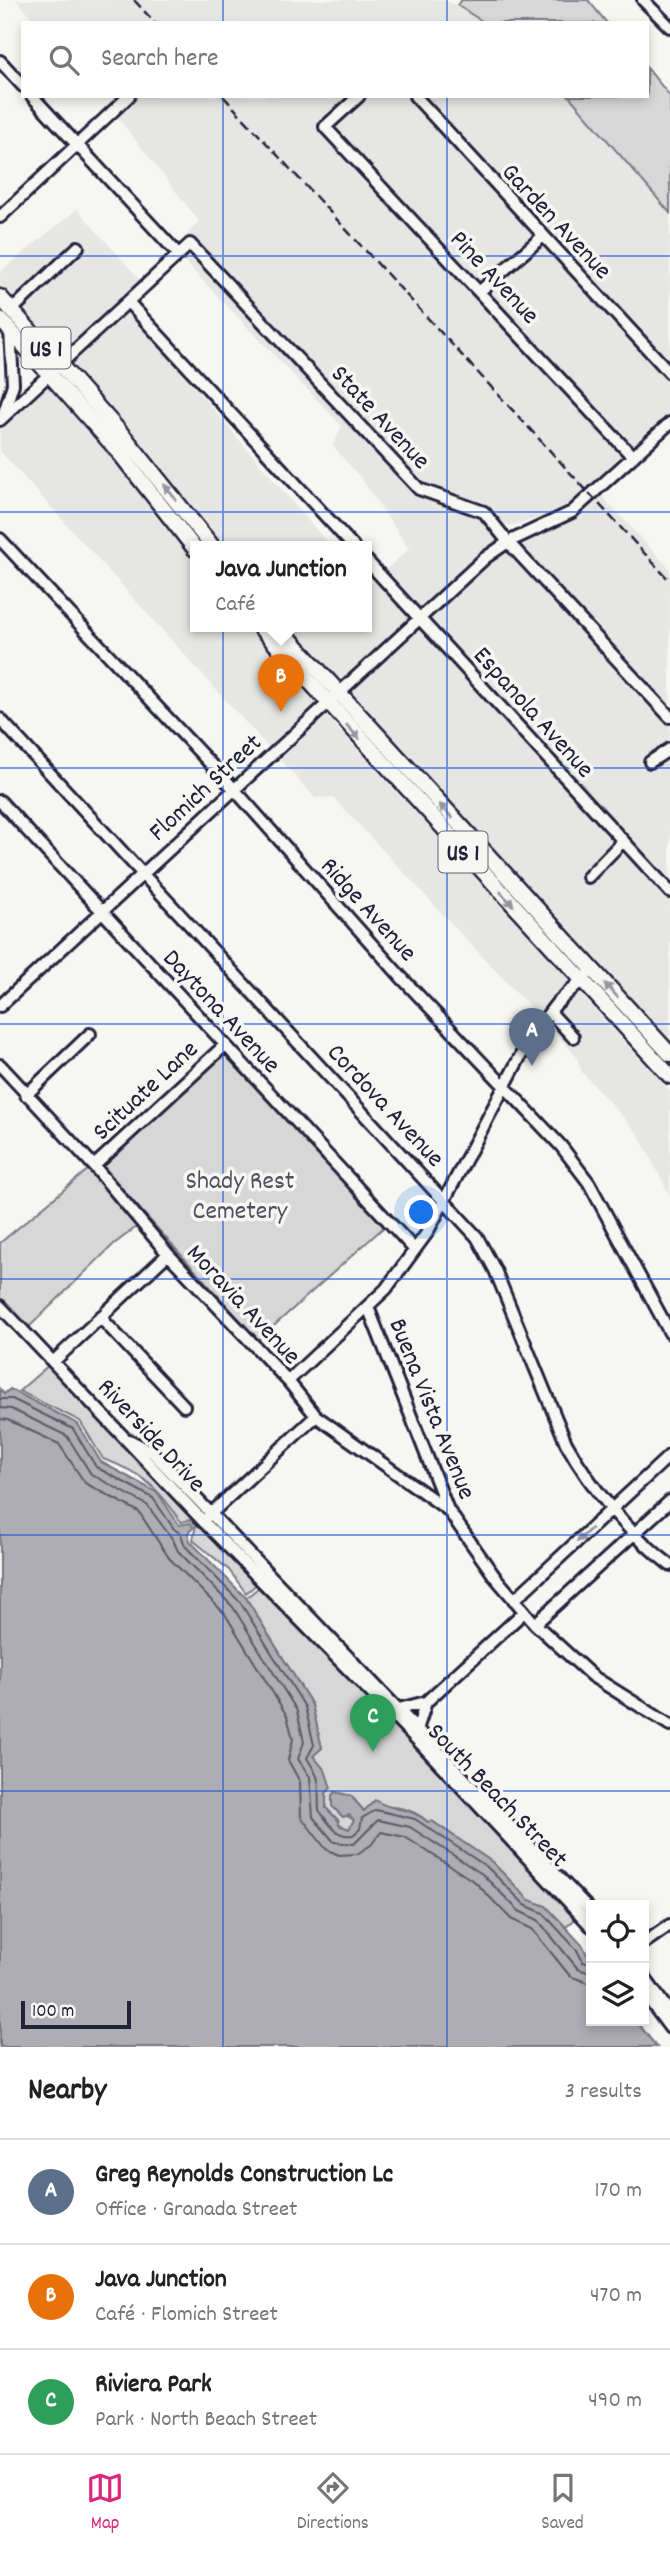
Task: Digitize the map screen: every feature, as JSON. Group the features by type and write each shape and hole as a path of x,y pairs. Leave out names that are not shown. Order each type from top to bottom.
{"main road":[{"name":"US 1","path":"0,297 89,417 190,543"},
{"name":"US 1","path":"5,324 92,399 208,541"},
{"name":"US 1","path":"265,632 332,698 587,974 670,1054"},
{"name":"US 1","path":"282,632 332,698"},
{"name":"US 1","path":"587,974 670,1076"}],"street":[{"path":"643,0 670,27"},
{"path":"0,61 21,84"},
{"path":"1,420 179,255 34,98"},
{"path":"0,217 128,98"},
{"name":"Pine Avenue","path":"357,98 325,127 633,457"},
{"name":"Garden Avenue","path":"417,98 670,373"},
{"path":"480,292 542,237"},
{"name":"State Avenue","path":"179,255 190,244 419,489 484,512 508,542 670,718"},
{"path":"12,310 78,247"},
{"path":"128,303 348,541"},
{"path":"1,420 13,384 13,366 5,324"},
{"path":"0,367 13,366"},
{"name":"Flomich Street","path":"0,1006 485,558 508,542 564,518 670,423"},
{"name":"Ridge Avenue","path":"0,539 234,789 401,977 561,1146 589,1183 670,1333"},
{"name":"Espanola Avenue","path":"372,566 670,892"},
{"name":"Cordova Avenue","path":"0,719 445,1200 484,1248 579,1468 636,1533 670,1565"},
{"path":"650,762 670,749"},
{"name":"Daytona Avenue","path":"0,801 414,1249"},
{"path":"588,877 623,841"},
{"path":"288,1381 386,1289 445,1200 530,1038 550,1012 587,974"},
{"path":"550,1012 573,1037"},
{"path":"26,1095 90,1034"},
{"name":"Scituate Lane","path":"94,1166 225,1045"},
{"name":"Moravia Avenue","path":"0,1065 94,1166 168,1254 288,1381 316,1416 448,1510"},
{"path":"53,1362 168,1254"},
{"name":"Riverside Drive","path":"0,1306 126,1439 207,1518 273,1592 394,1710"},
{"name":"Buena Vista Avenue","path":"368,1307 448,1510 514,1600 535,1624 592,1676 669,1725"},
{"path":"100,1317 184,1406"},
{"path":"316,1416 207,1518 586,1906"},
{"path":"514,1600 670,1455"},
{"path":"535,1624 670,1501"},
{"path":"394,1710 426,1702 524,1612"},
{"path":"416,1733 426,1702"},
{"name":"South Beach Street","path":"394,1710 402,1725 416,1733 586,1920"},
{"path":"649,1939 670,1925"},
{"path":"649,1984 670,2012"},
{"path":"649,2000 670,2028"}],"shaded area":[{"path":"16,0 443,0 463,8 482,21 35,21"},
{"path":"134,98 351,98 325,121 627,457 589,492 553,514 510,526 498,523 420,486 191,239 179,249 176,247 199,221 116,115"},
{"path":"364,98 412,98 536,236 479,286 331,128"},
{"path":"422,98 571,98 670,213 670,367"},
{"path":"77,209 143,283 61,359 18,310 83,247 78,241 12,304 0,291 0,272"},
{"path":"542,243 670,378 670,415 633,451 485,292"},
{"path":"190,250 408,484 482,516 502,541 482,555 420,612 383,572 409,549 363,481 333,446 342,426 181,258"},
{"path":"128,308 326,541 213,541 67,365"},
{"path":"49,382 87,424 190,556 190,632 254,632 318,705 270,749 0,451 0,426"},
{"path":"600,494 670,569 670,712 515,544 565,522"},
{"path":"507,547 670,723 670,744 645,761 650,768 670,755 670,886 425,618 487,561"},
{"path":"377,578 414,617 337,687 288,632 372,632 372,583"},
{"path":"420,624 618,841 583,876 588,882 623,847 670,898 670,1048 343,693"},
{"path":"323,712 572,983 540,1018 333,797 315,798 276,755"},
{"path":"577,990 670,1091 670,1196 639,1135 582,1072 576,1056 546,1024 551,1018 574,1042 578,1037 556,1011"}],"green space":[{"path":"462,0 588,0 605,21 482,21 457,5"},
{"path":"649,70 670,96 670,213 571,98 649,98"},
{"name":"Shady Rest Cemetery","path":"226,1052 384,1227 258,1340 101,1166"},
{"path":"90,1168 139,1225 114,1244 27,1329 0,1300 0,1243"},
{"path":"50,1364 258,1583 246,1593 229,1570 193,1540 196,1525 190,1520 181,1522 157,1491 139,1476 103,1459 80,1421 19,1391"},
{"path":"264,1583 581,1914 566,1927 546,1906 529,1900 492,1862 432,1821 428,1822 406,1809 381,1807 364,1811 351,1796 335,1792 345,1815 354,1820 349,1829 339,1825 339,1821 326,1808 324,1775 313,1756 322,1748 312,1705 246,1598"}],"water":[{"path":"0,1389 4,1394 10,1389 78,1424 101,1462 158,1493 179,1525 190,1523 194,1527 188,1533 190,1541 246,1598 312,1705 322,1748 313,1756 325,1770 331,1788 326,1793 326,1808 339,1821 339,1825 349,1829 354,1820 349,1815 343,1817 332,1806 332,1795 335,1792 351,1796 364,1811 375,1800 388,1807 414,1813 428,1822 432,1821 492,1862 529,1900 546,1906 583,1946 586,1952 586,2026 640,2026 657,2047 0,2047"}],"railway":[{"path":"134,0 153,21"},
{"path":"225,98 670,581"}],"place":[{"name":"Java Junction","path":"281,712"},
{"name":"Greg Reynolds Construction Lc","path":"532,1066"},
{"name":"Riviera Park","path":"373,1752"}]}
